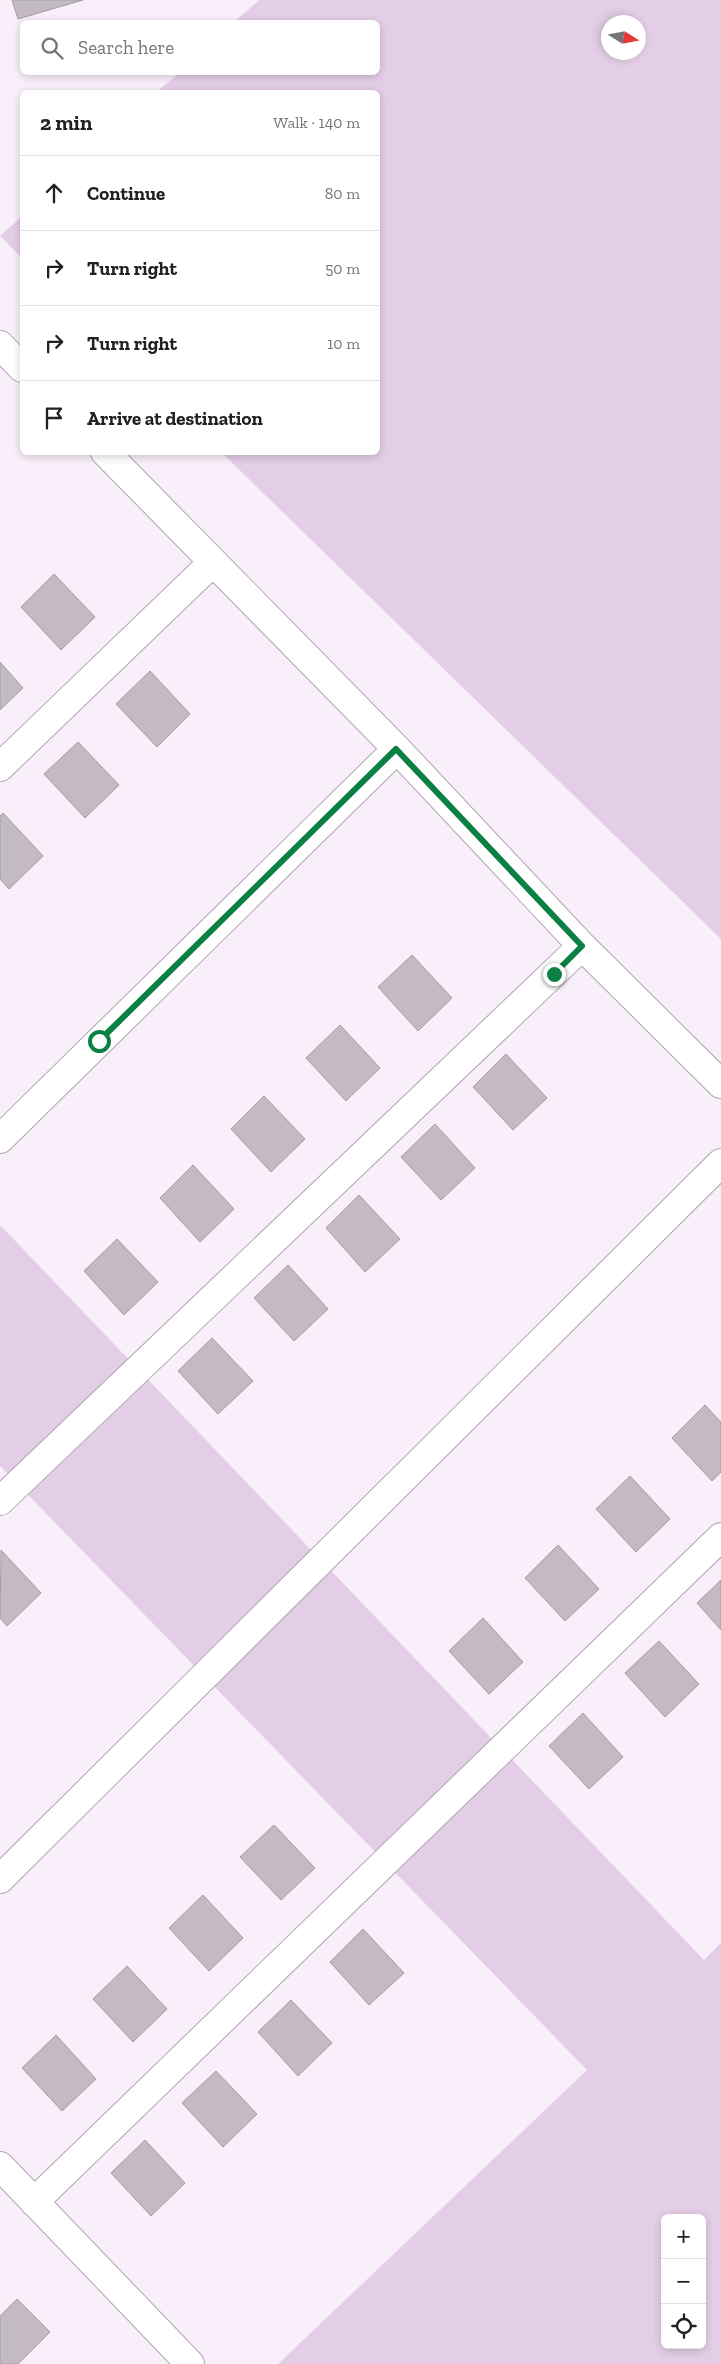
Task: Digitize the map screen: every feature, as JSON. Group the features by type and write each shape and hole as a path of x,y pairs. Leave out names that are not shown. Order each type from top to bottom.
{"street":[{"path":"108,455 396,749 582,946 721,1084"},
{"path":"0,767 212,563"},
{"path":"0,1139 396,749"},
{"path":"0,1501 582,946"},
{"path":"0,1879 721,1163"},
{"path":"34,2202 721,1537"},
{"path":"0,2166 190,2364"}],"shaded area":[{"path":"259,0 721,0 721,939 224,455 380,455 380,90 159,90 177,75 380,75 380,20 236,20"},
{"path":"20,218 20,256 0,236"},
{"path":"0,1225 704,1960 721,1943 721,2364 278,2364 587,2070 0,1466"}],"building":[{"path":"12,0 83,0 18,19"},
{"path":"54,574 95,617 61,650 21,607"},
{"path":"0,662 23,688 0,710"},
{"path":"150,671 190,714 157,747 116,704"},
{"path":"78,742 119,785 85,818 44,774"},
{"path":"3,813 43,856 9,889 0,879 0,816"},
{"path":"412,955 452,998 418,1031 378,987"},
{"path":"340,1025 380,1068 346,1101 306,1058"},
{"path":"506,1054 547,1098 513,1130 473,1087"},
{"path":"264,1096 305,1139 271,1172 231,1129"},
{"path":"435,1124 475,1168 441,1200 401,1157"},
{"path":"193,1165 234,1209 200,1242 160,1198"},
{"path":"359,1195 400,1239 365,1272 326,1228"},
{"path":"117,1239 158,1282 124,1315 84,1271"},
{"path":"288,1265 328,1309 294,1341 254,1298"},
{"path":"212,1338 253,1381 218,1414 178,1371"},
{"path":"705,1405 721,1422 721,1472 712,1481 672,1438"},
{"path":"630,1476 670,1519 636,1552 596,1509"},
{"path":"558,1545 599,1589 565,1621 525,1578"},
{"path":"1,1550 41,1593 7,1626 0,1618"},
{"path":"721,1580 721,1630 697,1603"},
{"path":"483,1618 523,1662 489,1694 449,1651"},
{"path":"659,1641 699,1684 665,1717 625,1673"},
{"path":"583,1713 623,1757 589,1789 549,1746"},
{"path":"274,1825 315,1868 281,1900 240,1857"},
{"path":"203,1895 243,1938 209,1971 169,1928"},
{"path":"363,1929 404,1973 369,2005 330,1962"},
{"path":"127,1966 167,2009 133,2042 93,1999"},
{"path":"291,2000 332,2043 298,2076 258,2032"},
{"path":"56,2035 96,2079 62,2111 22,2068"},
{"path":"216,2071 257,2114 223,2147 182,2103"},
{"path":"145,2140 185,2183 151,2216 111,2173"},
{"path":"17,2299 50,2332 18,2364 0,2364 0,2316"}],"route":[{"path":"99,1041 396,749 582,946 554,974"}]}
